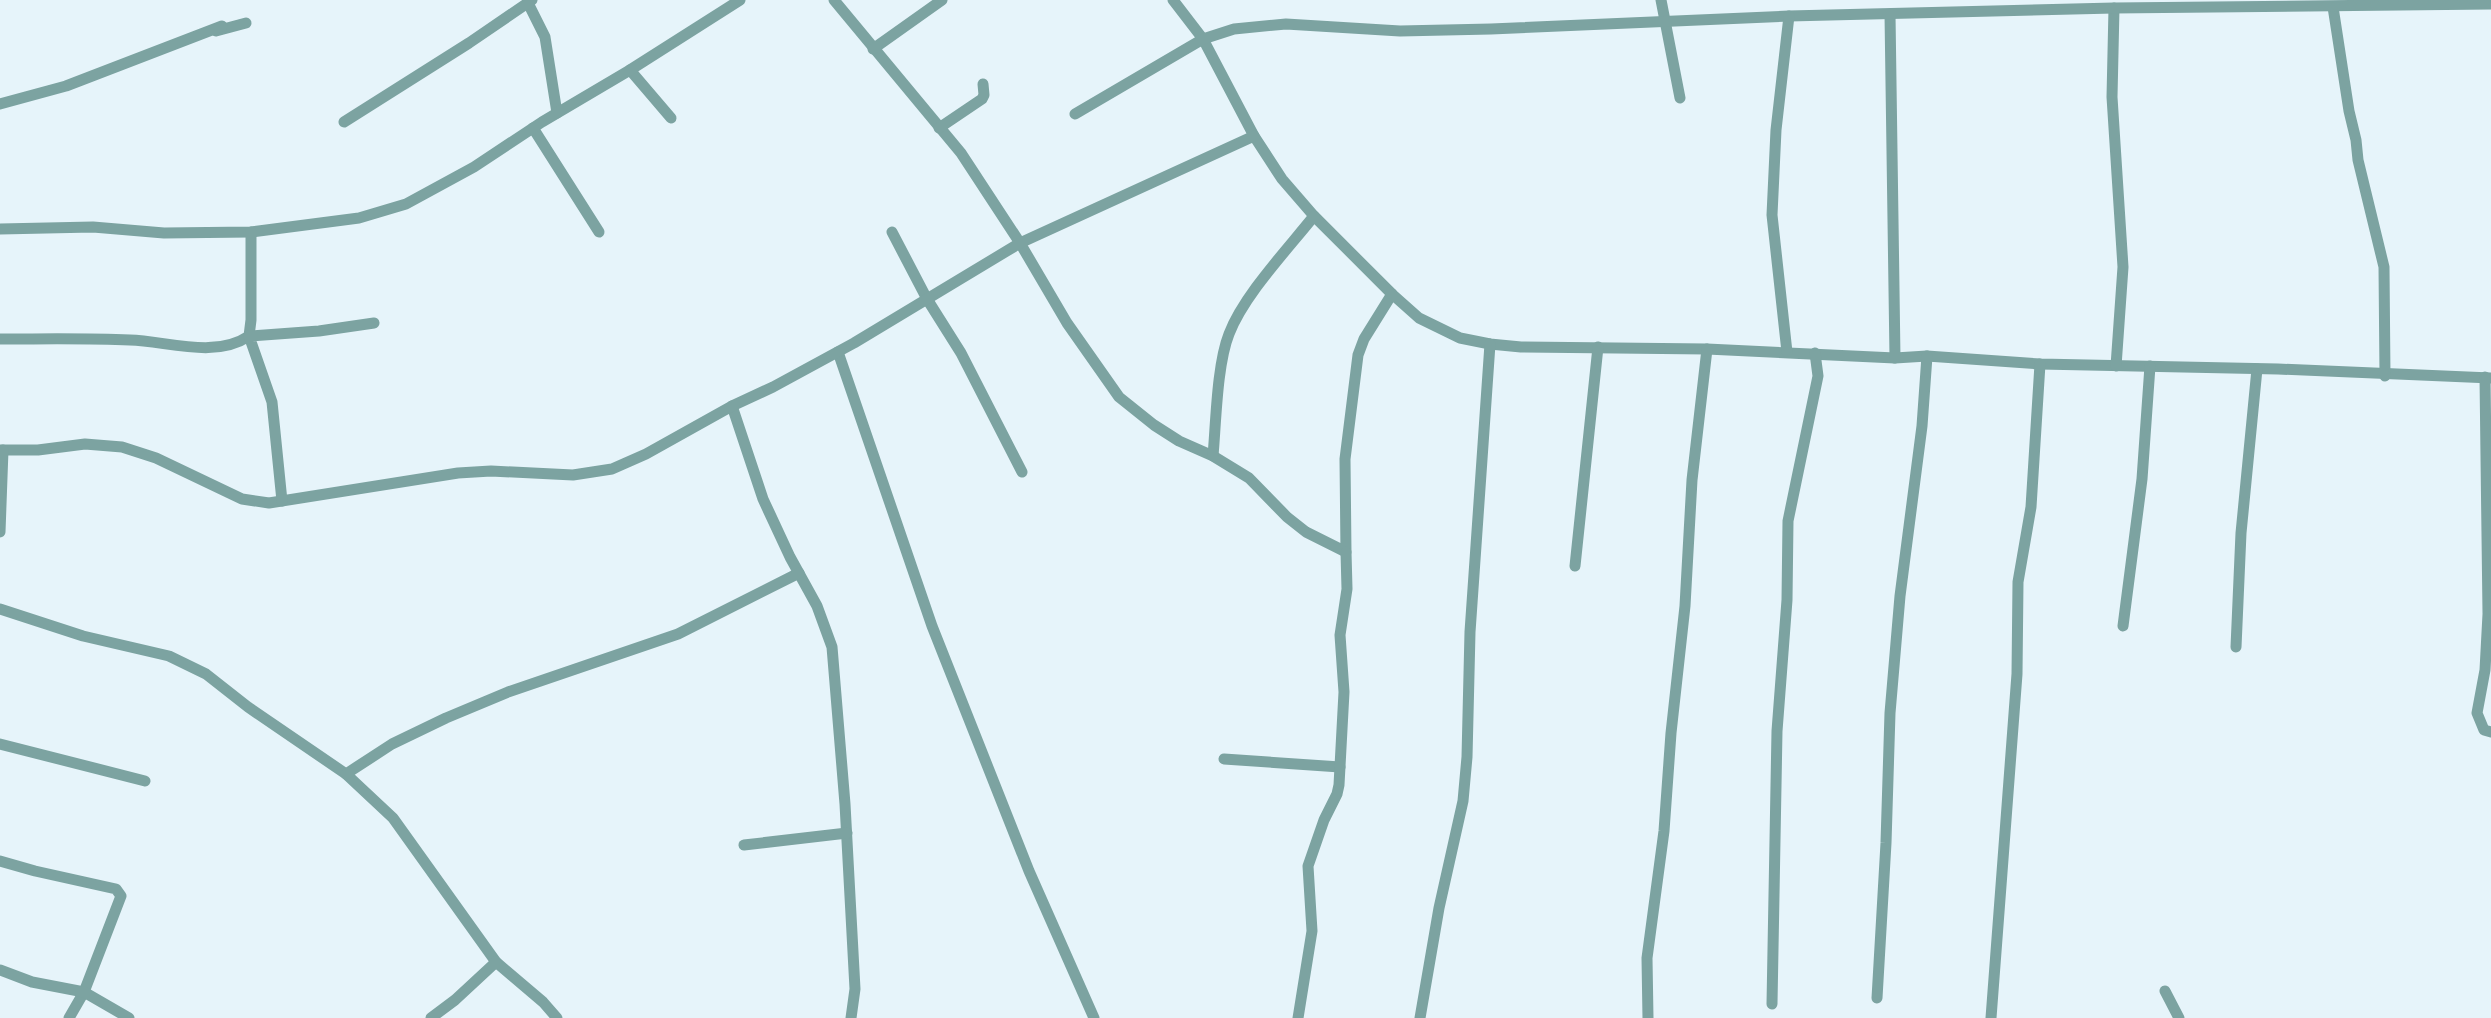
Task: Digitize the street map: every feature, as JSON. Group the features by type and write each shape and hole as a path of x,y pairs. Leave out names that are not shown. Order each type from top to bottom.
{"street":[{"path":"0,229 94,227 164,233 251,232 359,218 406,204 474,167 533,128 630,70 740,0"},
{"path":"834,0 873,50 961,154 1020,243 1067,322 1119,397 1154,425 1179,440 1213,456 1248,478 1287,518 1306,532 1346,552"},
{"path":"873,50 942,0"},
{"path":"1173,0 1202,39 1254,136 1282,179 1314,216 1392,294 1419,318 1460,338 1490,344 1707,349 1895,358 1927,356 2040,364 2257,369 2488,378 2488,614 2485,670 2477,713 2484,730 2491,732"},
{"path":"1661,0 1680,98"},
{"path":"344,122 470,43 530,1 545,37 557,113"},
{"path":"1075,114 1202,39 1234,29 1286,24 1400,31 1491,29 1789,16 2114,8 2491,4"},
{"path":"2333,7 2358,160 2364,176 2384,267 2385,376"},
{"path":"2114,8 2112,97 2123,267 2116,366"},
{"path":"1890,14 1895,358"},
{"path":"1787,352 1772,215 1776,130 1789,16"},
{"path":"199,35 246,23"},
{"path":"0,104 66,86 222,26"},
{"path":"630,70 671,118"},
{"path":"939,128 982,99 984,95 983,84"},
{"path":"533,128 599,232"},
{"path":"0,532 1,450 38,450 85,444 122,447 156,458 242,498 270,503 458,473 491,471 574,475 612,469 646,454 732,406 774,387 838,352 1020,243 1254,136"},
{"path":"1213,456 1222,364 1228,335 1241,307 1314,216"},
{"path":"251,232 251,320 249,336 272,402 282,501"},
{"path":"892,232 926,299 961,353 1022,472"},
{"path":"1298,1018 1312,931 1308,866 1324,820 1337,794 1340,767 1344,692 1340,635 1347,589 1345,459 1358,356 1364,339 1392,294"},
{"path":"0,339 131,340 206,348 238,343 249,336 319,331 374,323"},
{"path":"1420,1018 1439,908 1463,801 1467,757 1470,632 1490,344"},
{"path":"1575,566 1598,347"},
{"path":"1648,1018 1647,958 1664,831 1671,733 1685,606 1692,480 1707,349"},
{"path":"838,352 932,626 1029,871 1094,1018"},
{"path":"1772,1004 1777,730 1788,600 1788,520 1818,376 1815,353"},
{"path":"1877,998 1886,843 1890,713 1900,596 1917,473 1927,356"},
{"path":"1991,1018 2016,674 2018,582 2031,507 2040,364"},
{"path":"2123,626 2142,479 2150,366"},
{"path":"2236,647 2241,533 2257,369"},
{"path":"732,406 764,499 817,606 832,648 847,833 855,989 851,1018"},
{"path":"346,774 392,744 446,718 508,692 678,634 799,573"},
{"path":"0,610 83,636 169,656 206,674 248,707 346,774 394,818 496,962 543,1002 557,1018"},
{"path":"0,744 145,781"},
{"path":"1224,759 1340,767"},
{"path":"744,845 847,833"},
{"path":"0,861 35,871 116,889 121,896 84,992 68,1018"},
{"path":"431,1018 455,1000 496,962"},
{"path":"0,970 32,982 84,992 129,1018"},
{"path":"2165,991 2179,1018"}]}
